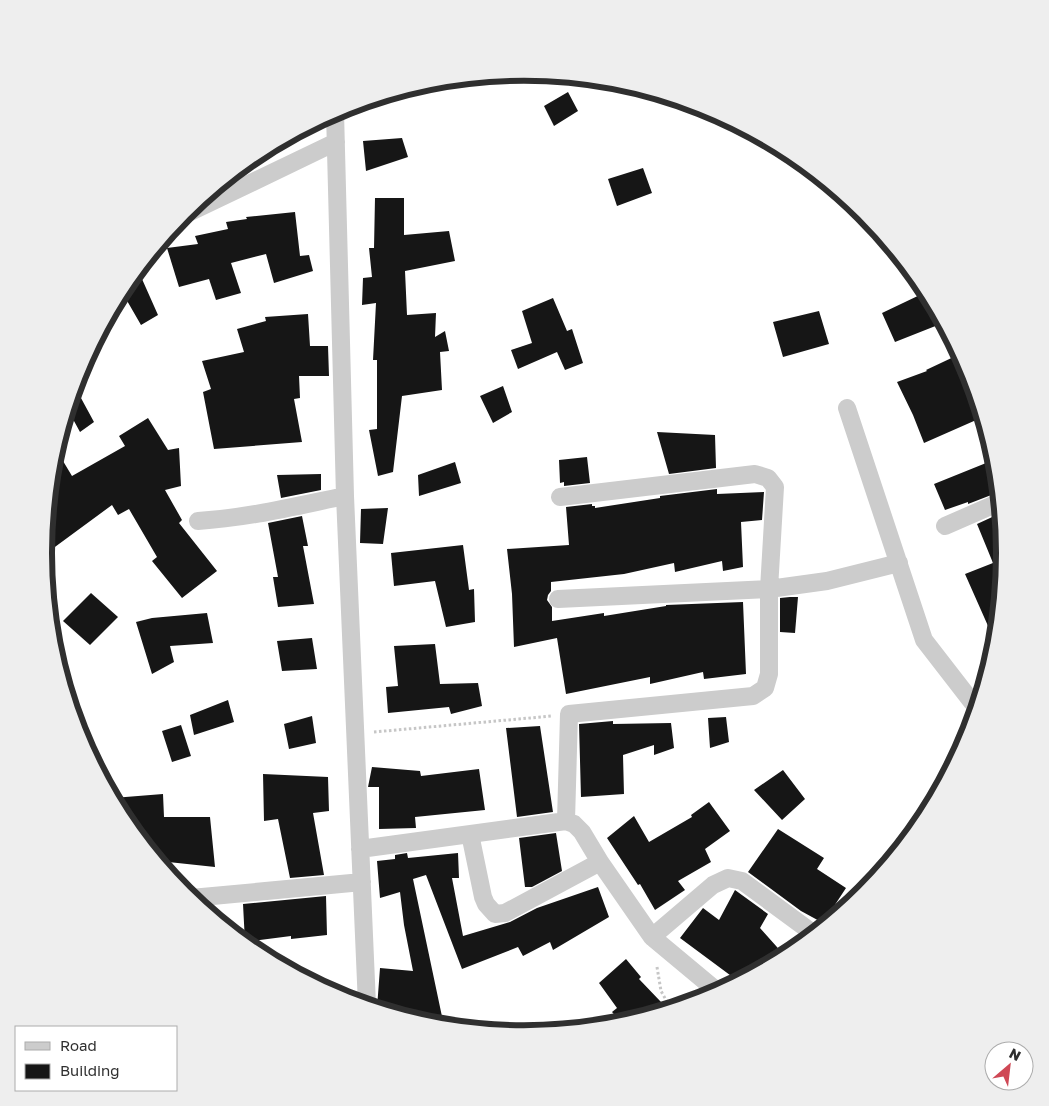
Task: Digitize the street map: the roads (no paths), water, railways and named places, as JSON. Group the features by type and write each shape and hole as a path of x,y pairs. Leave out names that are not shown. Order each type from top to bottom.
{"street":[{"path":"335,121 345,496 366,997"},
{"path":"206,204 336,142"},
{"path":"847,408 924,640 972,702"},
{"path":"560,497 755,474 768,478 775,487 770,589 770,674 765,688 753,696 568,714 566,821"},
{"path":"198,521 258,514 345,496"},
{"path":"945,526 993,505"},
{"path":"558,599 770,589 827,582 899,563"},
{"path":"360,849 566,821 574,824 582,832 600,862 652,937 711,986"},
{"path":"470,834 483,897 486,904 495,914 505,913 600,862"},
{"path":"652,937 714,885 728,878 742,881 808,930"},
{"path":"201,897 362,882"}]}
